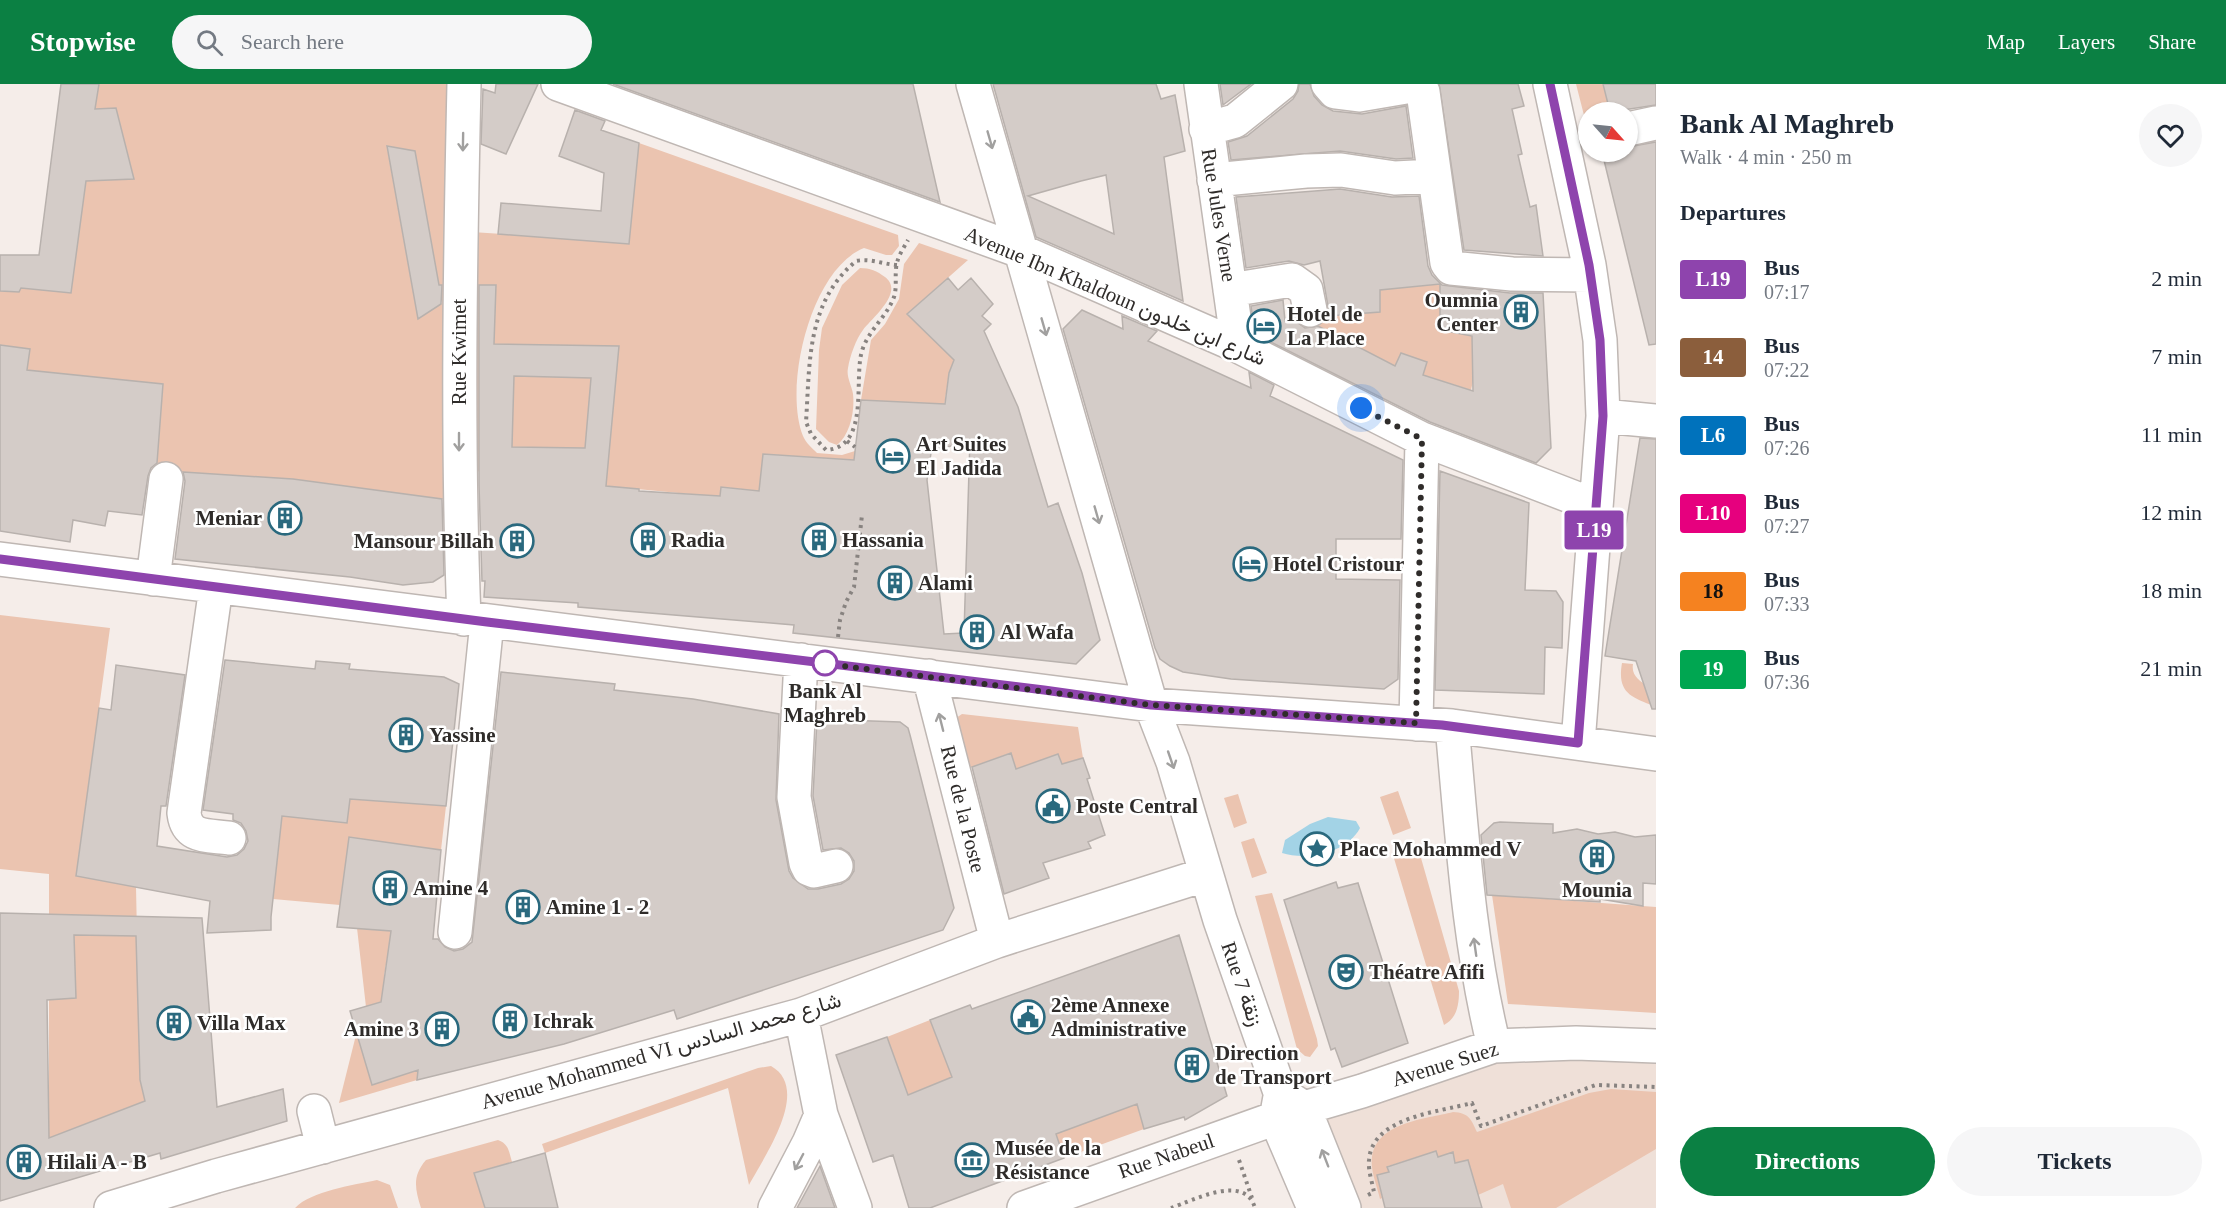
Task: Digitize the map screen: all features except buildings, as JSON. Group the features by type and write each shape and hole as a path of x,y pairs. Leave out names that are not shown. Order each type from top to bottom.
{"street":[{"name":"Rue Kwimet","path":"455,932 476,621 459,482 459,323 464,84"},
{"name":"Avenue Ibn Khaldoun شارع ابن خلدون","path":"558,84 1023,252 1238,346 1422,439 1596,506"},
{"name":"Rue 7 زنقة","path":"973,84 1151,705 1173,762 1204,875 1287,1106 1333,1207"},
{"name":"Rue Jules Verne","path":"1201,84 1238,346"},
{"path":"1206,129 1235,120 1281,84"},
{"path":"1328,84 1335,92 1359,95 1412,86 1419,87 1423,92 1447,263 1451,268 1512,274 1590,275"},
{"path":"1551,84 1575,137 1590,275 1600,340 1603,416 1578,743"},
{"path":"1638,127 1656,123"},
{"path":"1214,180 1341,170 1395,178 1434,176"},
{"path":"1230,290 1292,280 1306,290 1310,310"},
{"path":"1603,416 1656,421"},
{"path":"1416,723 1422,439"},
{"path":"153,579 166,479"},
{"path":"0,559 1151,705 1452,726 1656,754"},
{"path":"216,587 184,813 185,823 190,830 198,834 229,838"},
{"path":"801,660 794,796 796,813 809,869 836,866"},
{"name":"Rue de la Poste","path":"929,676 997,941"},
{"path":"1452,726 1474,942 1484,1007 1494,1046"},
{"name":"Avenue Mohammed VI شارع محمد السادس","path":"111,1208 323,1146 801,1015 997,941 1204,875"},
{"path":"801,1015 821,1114 855,1208"},
{"name":"Avenue Suez","path":"1287,1106 1362,1091 1494,1046 1576,1043 1656,1046"},
{"name":"Rue Nabeul","path":"1024,1208 1230,1134 1287,1106"},
{"path":"314,1111 323,1146"},
{"path":"775,1208 809,1143 821,1114"}],"path":[{"path":"897,265 882,264 869,259 856,261 837,282 814,328 810,353 806,423 811,434 826,450 840,447 847,441 853,428 860,390 862,348 871,332 886,314 894,297 897,265 918,214"},
{"path":"847,441 855,447"},
{"path":"836,665 840,620 846,602 855,588 862,515"},
{"path":"1333,1207 1374,1192 1368,1162 1370,1153 1378,1137 1393,1124 1472,1103 1481,1126 1596,1085 1656,1087"},
{"path":"1230,1134 1256,1208"},
{"path":"1171,1208 1207,1195 1232,1190 1245,1193 1252,1198"}],"shaded area":[{"path":"99,84 456,84 450,500 293,479 156,471 163,384 27,370 30,349 0,345 0,291 19,292 86,181 134,179 116,108 95,109","holes":["387,147 415,151 442,303 418,319"]},
{"path":"1576,84 1603,84 1608,102 1581,102"},
{"path":"639,143 898,235 899,246 892,255 864,248 845,260 829,279 806,331 800,360 797,388 798,414 804,439 817,453 842,455 855,451 854,460 763,454 759,491 722,487 720,497 474,471 472,232 598,240"},
{"path":"919,243 968,260 907,314 954,360 949,373 944,407 861,400 871,340 885,324 899,299 904,264"},
{"path":"860,268 870,269 885,277 890,283 891,290 885,305 860,334 852,353 848,378 853,394 852,415 842,441 837,445 829,442 816,429 819,350 822,328 842,285"},
{"path":"1440,284 1440,330 1472,336 1473,381 1471,390 1423,375 1427,362 1401,353 1395,366 1302,318 1380,312 1380,290"},
{"path":"0,615 110,628 76,876 136,887 140,1080 145,1101 49,1138 49,874 0,869"},
{"path":"1622,663 1633,664 1635,675 1649,687 1654,706 1638,700 1627,692 1622,681"},
{"path":"962,714 1078,727 1083,758 1062,764 1058,754 1016,769 1010,753 964,770 956,718"},
{"path":"1398,791 1411,828 1393,835 1380,797"},
{"path":"1238,794 1247,823 1234,828 1224,798"},
{"path":"349,799 446,806 441,850 349,838 340,905 273,899 282,816"},
{"path":"1254,838 1267,873 1252,878 1241,842"},
{"path":"1417,844 1459,991 1456,1011 1452,1019 1444,1025 1393,855"},
{"path":"1272,893 1317,1039 1318,1046 1310,1057 1297,1049 1255,896"},
{"path":"1492,895 1656,907 1656,1013 1508,1004"},
{"path":"394,905 390,931 399,933 395,959 387,958 384,977 427,987 417,1080 339,1103 357,1031 391,998 366,1007 357,928"},
{"path":"930,1020 952,1077 897,1099 896,1063 887,1037"},
{"path":"1656,1046 1656,1208 1314,1208 1304,1108 1440,1064"},
{"path":"771,1066 782,1077 787,1090 786,1106 781,1124 749,1185 728,1088 545,1153 542,1144 758,1068"},
{"path":"1611,1089 1656,1092 1656,1149 1556,1208 1511,1208 1503,1184 1478,1195 1468,1160 1455,1163 1453,1152 1438,1157 1436,1151 1388,1166 1389,1172 1377,1176 1382,1198 1380,1199 1373,1173 1372,1157 1376,1145 1393,1129 1417,1120 1453,1112 1469,1118 1477,1132 1589,1093"},
{"path":"1137,1104 1144,1129 1064,1158 1056,1134"},
{"path":"498,1140 506,1146 512,1162 474,1173 485,1208 421,1208 416,1183 418,1172 426,1160"},
{"path":"377,1180 390,1185 398,1208 295,1208 311,1197 322,1193"}],"water":[{"path":"1328,817 1356,821 1360,828 1346,844 1326,853 1303,856 1282,853 1285,840 1310,824"}],"bus line":[{"name":"L19","path":"0,559 487,622 1127,700 1151,705 1442,725 1578,743 1603,416 1600,340 1589,265 1550,84"}],"place":[{"name":"Oumnia Center","path":"1521,312"},
{"name":"Hotel de La Place","path":"1264,326"},
{"name":"Art Suites El Jadida","path":"893,456"},
{"name":"Meniar","path":"285,518"},
{"name":"Radia","path":"648,540"},
{"name":"Hassania","path":"819,540"},
{"name":"Mansour Billah","path":"517,541"},
{"name":"Hotel Cristour","path":"1250,564"},
{"name":"Alami","path":"895,583"},
{"name":"Al Wafa","path":"977,632"},
{"name":"Bank Al Maghreb","path":"825,663"},
{"name":"Yassine","path":"406,735"},
{"name":"Poste Central","path":"1053,806"},
{"name":"Place Mohammed V","path":"1317,849"},
{"name":"Mounia","path":"1597,857"},
{"name":"Amine 4","path":"390,888"},
{"name":"Amine 1 - 2","path":"523,907"},
{"name":"Théatre Afifi","path":"1346,972"},
{"name":"2ème Annexe Administrative","path":"1028,1017"},
{"name":"Ichrak","path":"510,1021"},
{"name":"Villa Max","path":"174,1023"},
{"name":"Amine 3","path":"442,1029"},
{"name":"Direction de Transport","path":"1192,1065"},
{"name":"Musée de la Résistance","path":"972,1160"},
{"name":"Hilali A - B","path":"24,1162"}],"route":[{"path":"825,663 819,663 1127,700 1151,705 1416,723 1422,439 1361,408"}]}
